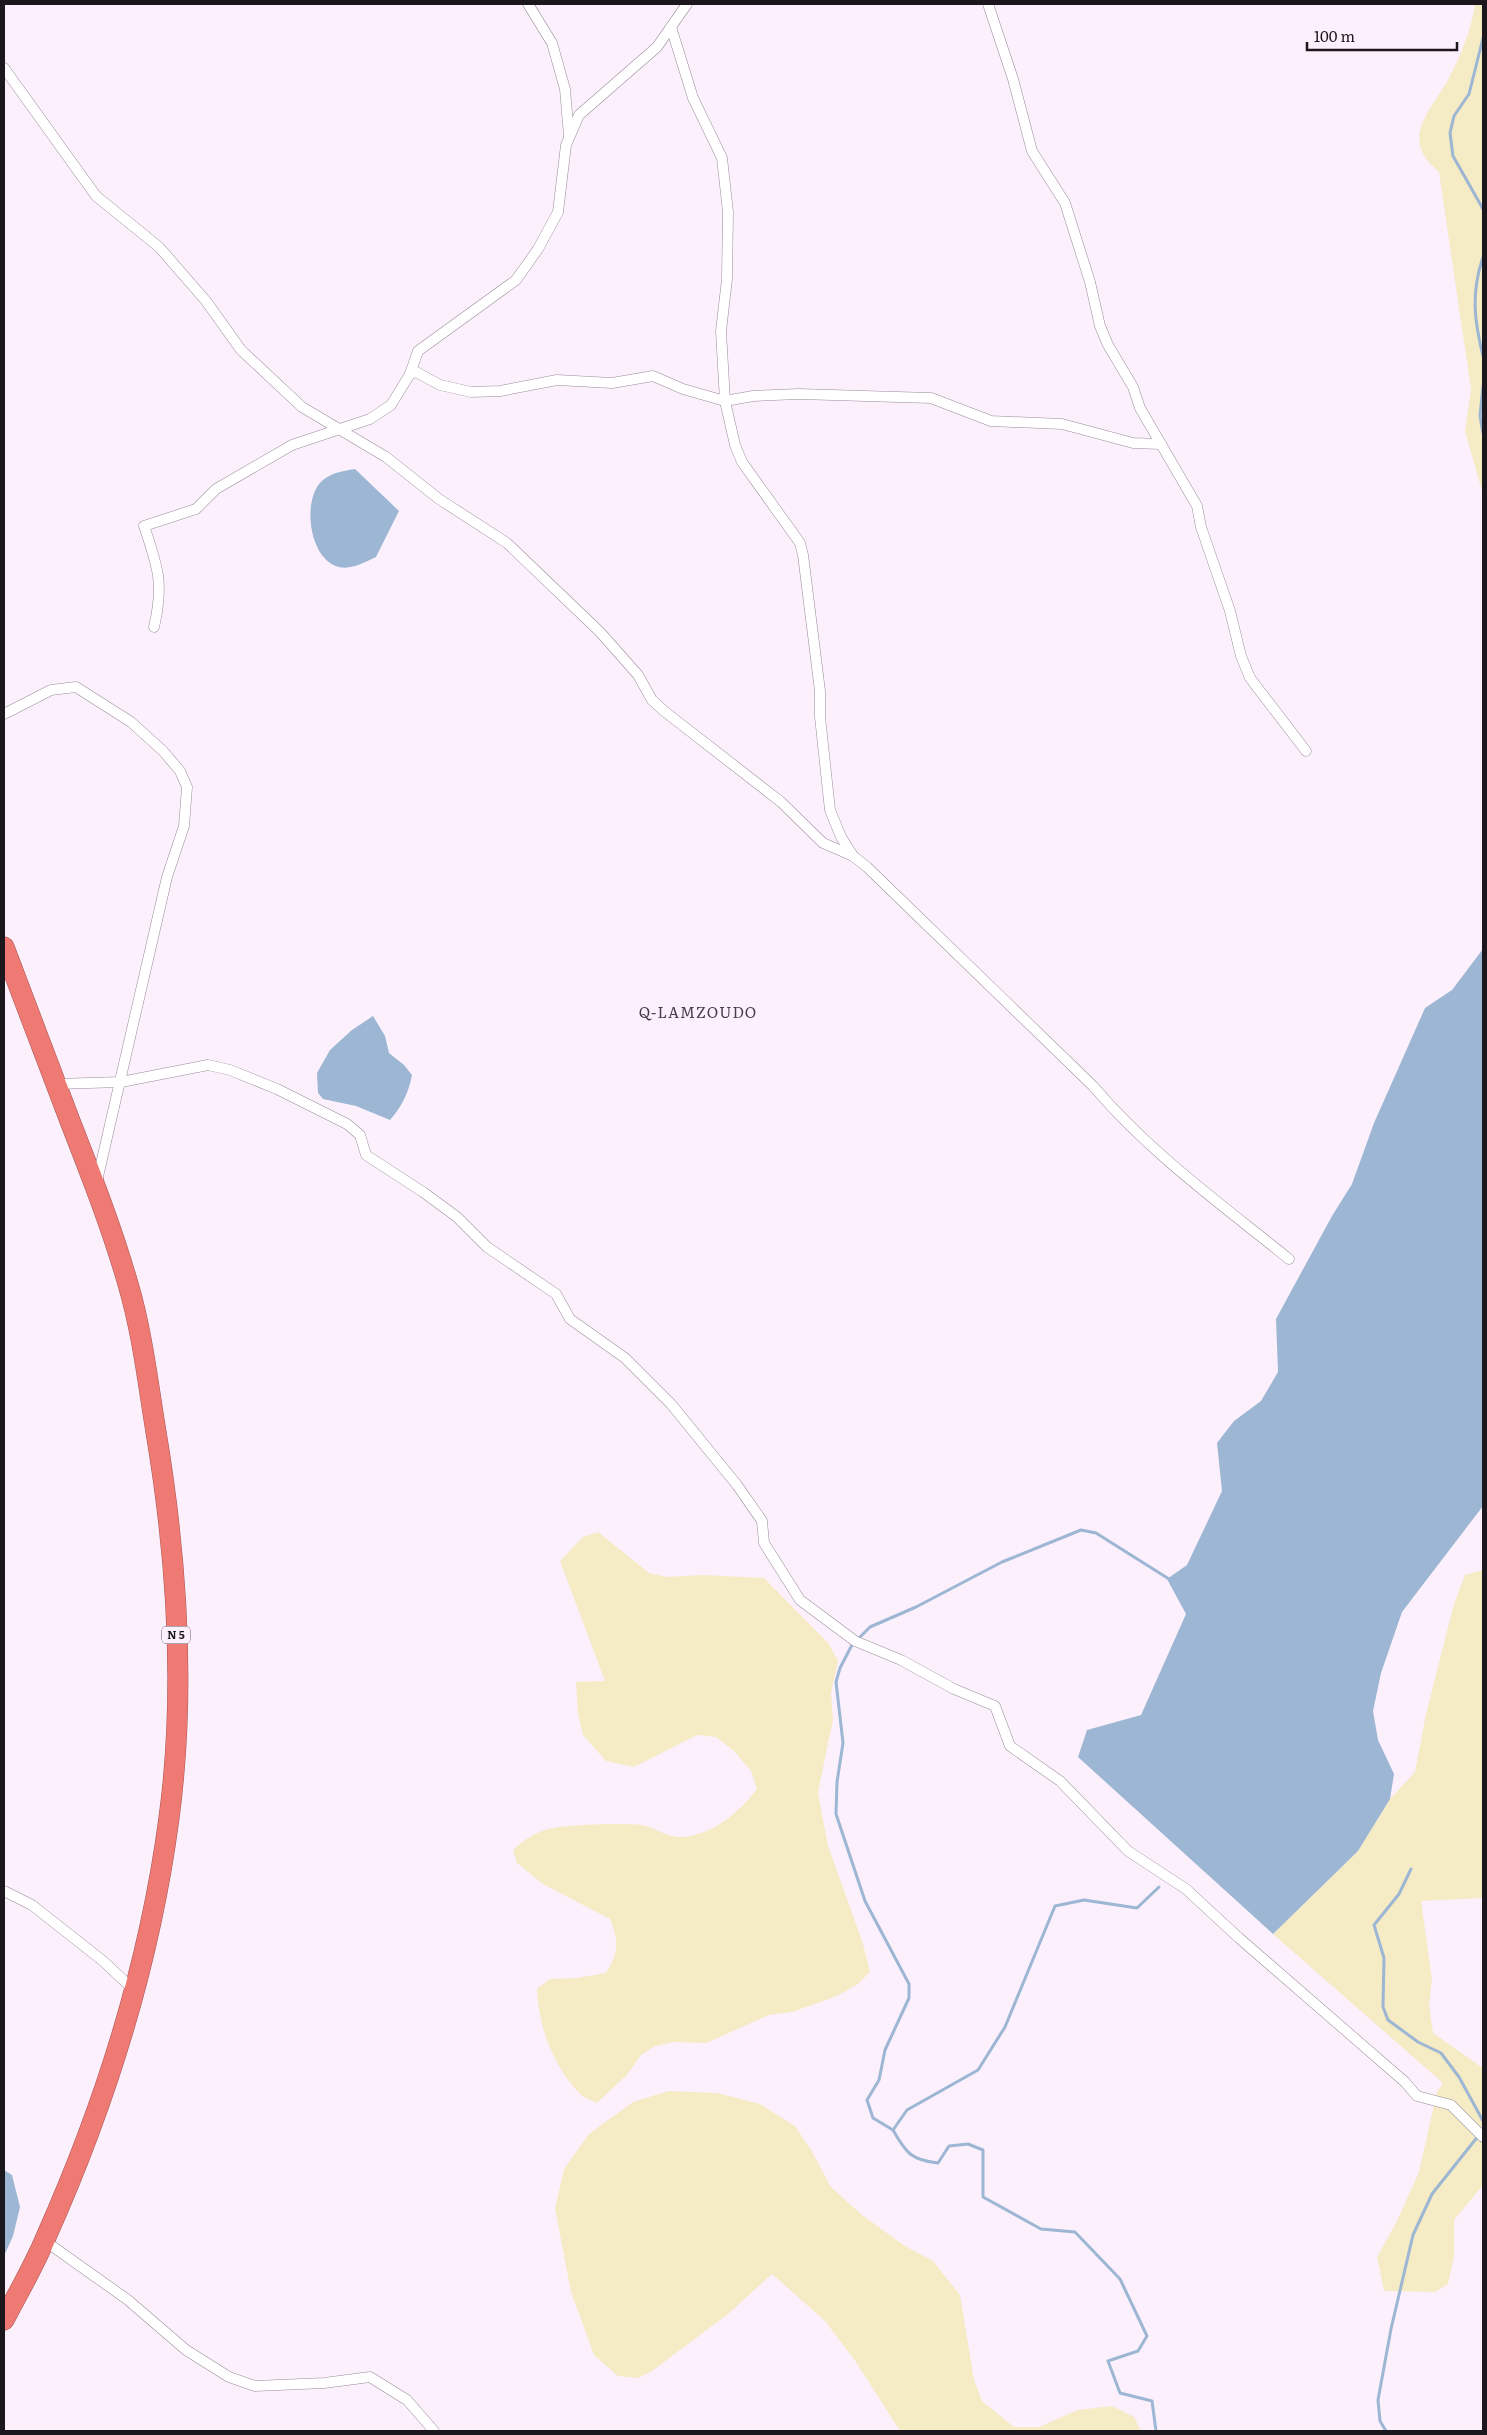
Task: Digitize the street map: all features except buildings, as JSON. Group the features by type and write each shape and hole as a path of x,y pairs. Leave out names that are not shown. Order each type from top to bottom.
{"highway":[{"name":"N 5","path":"4,947 96,1187 129,1286 165,1485 176,1616 176,1749 170,1816 159,1882 134,1990 103,2093 73,2174 45,2242 4,2320"}],"street":[{"path":"528,4 552,43 565,90 569,137"},
{"path":"154,627 160,603 158,567 144,526 196,509 216,489 292,445 370,419 391,405 410,374 418,350 516,280 538,249 558,212 566,145 579,115 657,47 687,4"},
{"path":"988,4 1013,79 1032,151 1065,204 1090,282 1100,326 1108,346 1133,387 1140,408 1160,444 1197,506 1201,527 1230,611 1241,656 1250,678 1306,751"},
{"path":"671,27 693,98 722,158 728,212 727,279 721,330 725,401 735,445 742,462 800,543 804,555 820,691 820,717 830,810 853,856"},
{"path":"4,68 96,196 159,247 206,301 241,350 302,407 386,457 439,499 507,543 600,632 638,675 652,700 658,706 781,802 823,843 853,856 867,867 1029,1024 1162,1157 1289,1259"},
{"path":"410,374 416,372 440,385 470,392 500,391 557,380 612,384 653,376 682,389 725,401 753,396 799,394 931,398 991,421 1062,424 1133,443 1160,444"},
{"path":"4,714 51,690 76,687 131,722 163,750 180,771 187,787 184,826 167,877 96,1187"},
{"path":"56,1084 121,1082 208,1065 230,1070 277,1089 347,1124 360,1135 366,1155 430,1197 457,1217 487,1246 556,1294 570,1319 625,1358 671,1404 737,1486 762,1521 764,1543 800,1600 856,1641 901,1660 954,1688 995,1706 1010,1746 1060,1781 1128,1851 1186,1889 1239,1938 1405,2082 1417,2096 1451,2105 1483,2138"},
{"path":"4,1892 32,1905 103,1961 134,1990"},
{"path":"45,2242 128,2300 186,2350 230,2377 254,2386 324,2383 370,2377 407,2400 434,2431"}],"sand":[{"path":"1475,4 1483,4 1483,494 1465,431 1471,389 1439,172 1427,160 1421,148 1419,137 1426,115 1448,80 1461,52"},
{"path":"598,1532 649,1573 668,1577 703,1575 764,1578 829,1644 838,1661 831,1693 833,1719 818,1793 828,1846 863,1944 870,1972 858,1984 837,1996 792,2012 769,2015 706,2043 674,2042 655,2046 641,2055 627,2075 597,2103 580,2094 562,2072 555,2059 540,2018 537,1989 550,1979 577,1978 606,1973 613,1959 616,1947 613,1927 610,1919 543,1884 517,1863 513,1850 527,1839 542,1831 576,1825 641,1825 673,1836 690,1836 712,1829 732,1815 757,1789 751,1771 734,1751 716,1737 697,1735 634,1767 606,1761 583,1735 578,1714 576,1682 605,1681 560,1561 583,1537"},
{"path":"1483,1570 1483,1898 1421,1901 1432,1979 1429,2005 1433,2033 1483,2068 1483,2185 1454,2220 1454,2256 1448,2284 1435,2292 1384,2291 1377,2257 1397,2221 1419,2172 1437,2092 1443,2083 1273,1934 1358,1851 1390,1799 1415,1772 1426,1714 1454,1604 1465,1575"},
{"path":"668,2091 717,2093 760,2104 795,2126 811,2150 831,2187 862,2215 905,2246 933,2261 960,2295 974,2380 982,2401 1014,2427 1039,2427 1078,2410 1112,2406 1134,2417 1141,2431 900,2431 856,2362 825,2321 772,2274 728,2314 652,2371 638,2378 618,2376 594,2355 571,2292 555,2209 564,2169 589,2134 633,2102"}],"water":[{"path":"355,469 399,511 376,557 344,568 329,562 321,554 315,543 310,517 311,504 314,492 327,477"},
{"path":"1483,949 1483,1506 1402,1612 1381,1673 1373,1711 1378,1740 1394,1774 1390,1799 1358,1851 1273,1934 1078,1757 1087,1730 1141,1715 1186,1614 1167,1579 1187,1565 1222,1491 1217,1443 1234,1421 1261,1401 1278,1372 1276,1319 1332,1216 1352,1184 1374,1123 1425,1008 1452,990"},
{"path":"373,1016 385,1036 389,1053 404,1065 412,1075 404,1099 390,1120 356,1106 323,1099 318,1093 317,1073 330,1050 352,1030"},
{"path":"4,2170 12,2175 20,2207 13,2236 4,2256"}],"waterway":[{"path":"1483,38 1469,94 1454,116 1450,133 1453,156 1483,209"},
{"path":"1483,257 1475,294 1476,318 1483,356"},
{"path":"1483,386 1480,416 1483,433"},
{"path":"858,1639 870,1627 916,1607 1002,1562 1081,1530 1096,1533 1169,1579"},
{"path":"853,1643 840,1668 836,1682 843,1743 837,1782 836,1814 865,1901 909,1984 909,1998 885,2050 879,2080 867,2100 873,2118 893,2130"},
{"path":"1411,1869 1399,1894 1374,1925 1384,1958 1383,2007 1388,2020 1418,2042 1441,2053 1459,2077 1483,2121"},
{"path":"1156,2431 1152,2401 1120,2393 1108,2361 1138,2351 1147,2336 1120,2279 1075,2232 1041,2229 983,2197 983,2150 968,2144 949,2146 938,2163 929,2162 910,2154 893,2130 907,2110 978,2070 1005,2027 1055,1906 1084,1900 1137,1908 1159,1887"},
{"path":"1386,2431 1380,2421 1378,2400 1391,2329 1413,2235 1432,2194 1479,2135"}],"district":[{"name":"Q-LAMZOUDO","path":"698,1013"}]}
